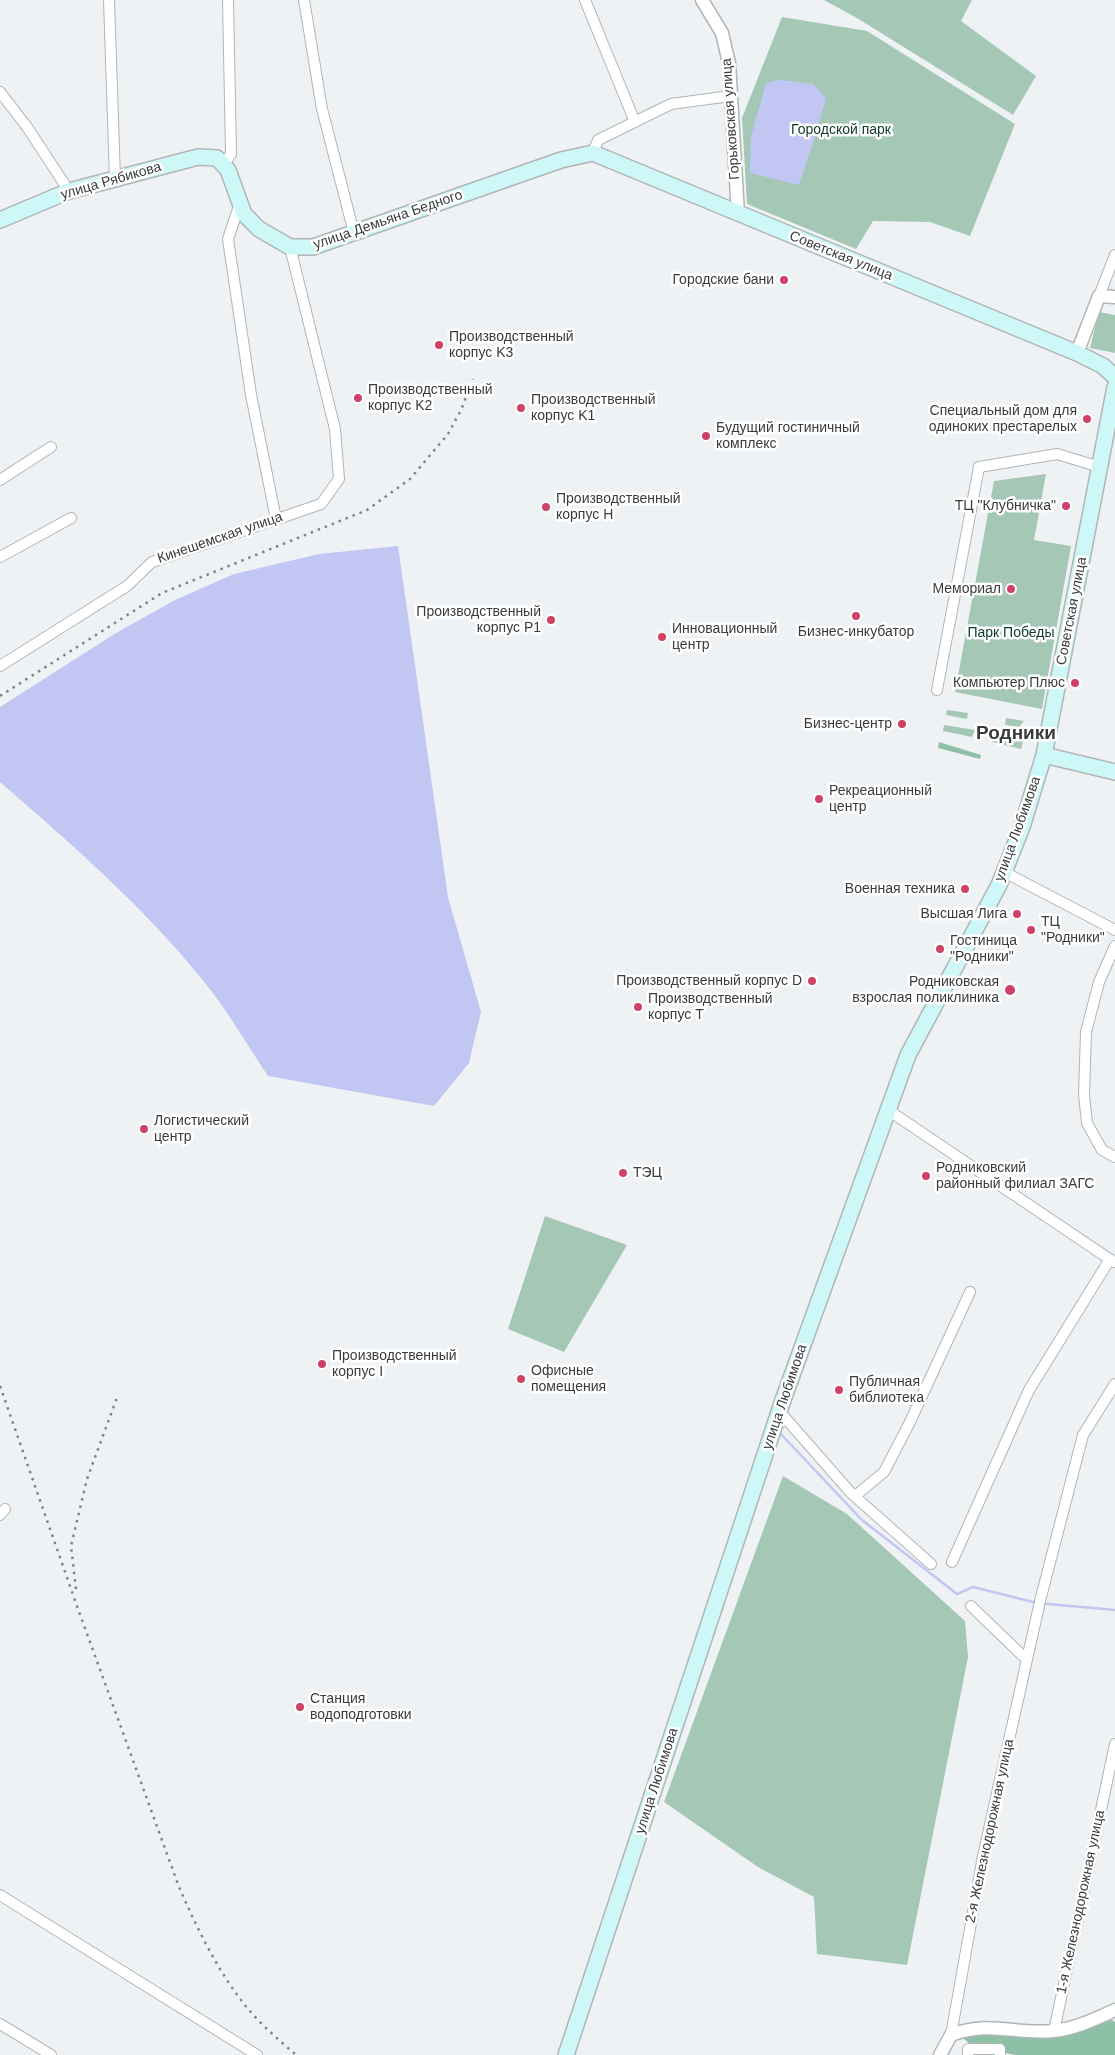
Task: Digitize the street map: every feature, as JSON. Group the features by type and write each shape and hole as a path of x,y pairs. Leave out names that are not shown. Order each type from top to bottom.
{"main road":[{"name":"улица Демьяна Бедного","path":"290,247 313,247 561,160 593,153"},
{"name":"Советская улица","path":"593,153 632,167 738,214 1077,353 1103,366 1115,377"},
{"name":"улица Рябикова","path":"0,220 69,191 198,157 217,158 224,165"},
{"path":"224,165 228,170 244,214 259,230 290,247"},
{"name":"Советская улица","path":"1044,755 1115,386"},
{"path":"1044,755 1115,772"},
{"name":"улица Любимова","path":"566,2055 776,1422 908,1055 1004,872 1022,827 1044,755"}],"street":[{"path":"108,0 115,179"},
{"path":"224,165 231,154 228,0"},
{"path":"304,0 322,109 354,233"},
{"path":"585,0 634,122"},
{"name":"Горьковская улица","path":"702,0 722,33 729,63 738,214"},
{"path":"0,92 28,127 69,191"},
{"path":"593,153 598,140 671,104 730,96"},
{"path":"240,202 228,239 251,394 276,519"},
{"name":"Кинешемская улица","path":"0,666 127,586 152,562 320,504 339,479 335,428 290,247"},
{"path":"1077,353 1115,254"},
{"path":"1099,296 1115,298"},
{"path":"0,480 51,447"},
{"path":"937,690 979,468 1057,454 1100,467"},
{"path":"0,557 71,518"},
{"path":"1004,872 1115,930"},
{"path":"1115,946 1099,982 1086,1032 1084,1095 1087,1123 1102,1150 1115,1157"},
{"path":"888,1110 1113,1261 1029,1390 952,1562"},
{"path":"855,1496 884,1472 909,1424 970,1292"},
{"name":"2-я Железнодорожная улица","path":"940,2055 951,2035 983,1856 1040,1603 1083,1435 1115,1384"},
{"path":"776,1422 930,1564"},
{"path":"971,1606 1027,1660"},
{"name":"1-я Железнодорожная улица","path":"1054,2031 1115,1744"},
{"path":"0,1895 256,2055"},
{"path":"951,2035 966,2029 982,2027 1054,2031 1082,2024 1115,2010"},
{"path":"0,2024 51,2055"},
{"path":"968,2055 968,2049 1000,2050 1000,2055"}],"green space":[{"path":"824,0 972,0 961,21 1036,76 1013,115 857,18"},
{"name":"Городской парк","path":"782,17 867,31 1015,124 970,236 930,222 873,221 856,249 747,204 742,118"},
{"path":"1099,312 1115,315 1115,353 1090,348"},
{"name":"Парк Победы","path":"1046,474 1034,540 1071,546 1042,709 955,692 994,481"},
{"path":"947,710 968,713 967,719 946,715"},
{"path":"1006,718 1024,721 1019,727 1005,725"},
{"path":"944,725 975,730 972,737 943,731"},
{"path":"993,735 1023,741 1021,749 992,742"},
{"path":"939,742 981,755 980,759 938,748"},
{"path":"545,1216 627,1245 564,1352 508,1329"},
{"path":"783,1476 847,1514 965,1621 968,1657 907,1965 817,1954 814,1897 758,1867 664,1802"},
{"path":"1112,2020 1115,2022 1115,2055 1015,2055 973,2046 960,2036 994,2031 1054,2037"}],"water":[{"path":"780,80 813,84 826,98 799,185 750,173 751,137 766,83"},
{"path":"398,546 448,897 481,1012 469,1063 434,1106 268,1076 219,1001 155,925 53,828 0,782 0,707 116,633 175,600 234,574 319,554"}],"waterway":[{"path":"778,1431 862,1520 957,1594 973,1587 1037,1603 1115,1610"}],"railway":[{"path":"0,696 162,593 367,510 410,479 448,434 461,410 473,379"},
{"path":"0,1386 78,1609 179,1887 208,1947 234,1990 256,2018 296,2055"},
{"path":"76,1589 71,1546 87,1479 118,1395"}],"place":[{"name":"Городские бани","path":"784,280"},
{"name":"Производственный корпус K3","path":"439,345"},
{"name":"Производственный корпус K2","path":"358,398"},
{"name":"Производственный корпус K1","path":"521,408"},
{"name":"Специальный дом для одиноких престарелых","path":"1087,419"},
{"name":"Будущий гостиничный комплекс","path":"706,436"},
{"name":"ТЦ \"Клубничка\"","path":"1066,506"},
{"name":"Производственный корпус H","path":"546,507"},
{"name":"Мемориал","path":"1011,589"},
{"name":"Бизнес-инкубатор","path":"856,616"},
{"name":"Производственный корпус P1","path":"551,620"},
{"name":"Инновационный центр","path":"662,637"},
{"name":"Компьютер Плюс","path":"1075,683"},
{"name":"Бизнес-центр","path":"902,724"},
{"name":"Рекреационный центр","path":"819,799"},
{"name":"Военная техника","path":"965,889"},
{"name":"Высшая Лига","path":"1017,914"},
{"name":"ТЦ \"Родники\"","path":"1031,930"},
{"name":"Гостиница \"Родники\"","path":"940,949"},
{"name":"Производственный корпус D","path":"812,981"},
{"name":"Родниковская взрослая поликлиника","path":"1010,990"},
{"name":"Производственный корпус T","path":"638,1007"},
{"name":"Логистический центр","path":"144,1129"},
{"name":"ТЭЦ","path":"623,1173"},
{"name":"Родниковский районный филиал ЗАГС","path":"926,1176"},
{"name":"Производственный корпус I","path":"322,1364"},
{"name":"Офисные помещения","path":"521,1379"},
{"name":"Публичная библиотека","path":"839,1390"},
{"name":"Станция водоподготовки","path":"300,1707"}],"district":[{"name":"Родники","path":"1016,734"}]}
